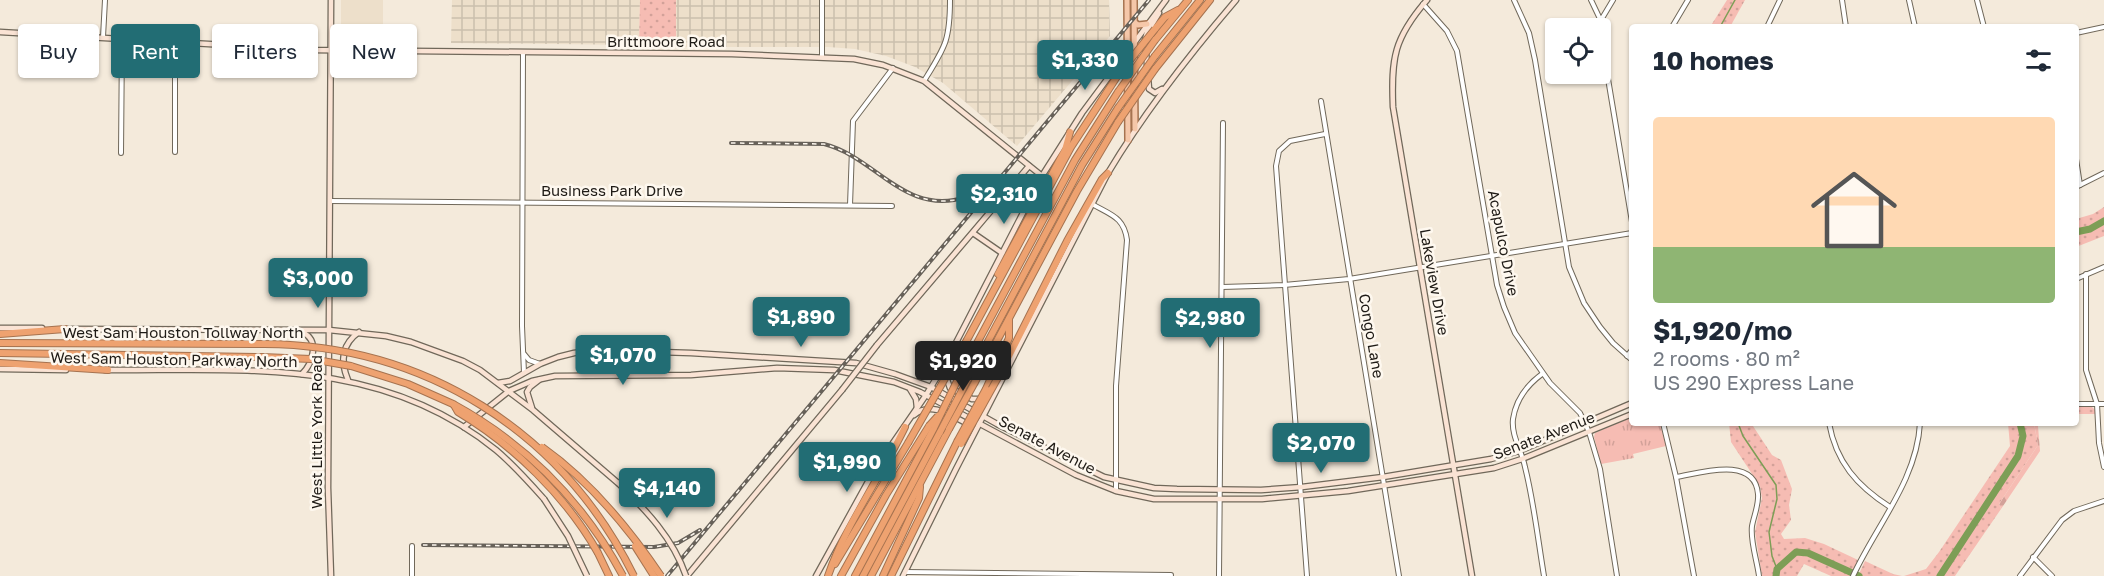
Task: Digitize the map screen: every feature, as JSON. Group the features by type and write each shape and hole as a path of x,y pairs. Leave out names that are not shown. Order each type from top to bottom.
{"highway":[{"path":"871,576 920,483 942,411 1075,160 1118,92 1155,40 1188,0"},
{"path":"971,381 1082,165 1118,108 1155,56 1200,0"},
{"path":"841,576 886,495 937,430 971,381 1009,318 1077,191 1118,122 1155,69 1210,0"},
{"path":"828,576 967,340 1071,147 1118,75 1165,17 1181,9"},
{"path":"977,321 982,306 1022,228 1065,150 1070,132"},
{"path":"959,443 1001,372 1067,241 1102,179 1108,173"},
{"path":"891,576 986,389 1009,338 1009,318"},
{"path":"0,334 65,329"},
{"name":"West Sam Houston Tollway North","path":"0,343 264,344 327,348 392,363 458,391 525,435 576,486 595,511 634,576"},
{"name":"West Sam Houston Tollway North","path":"0,353 318,360 360,368 408,384 453,404 508,439 550,477 588,520 623,576"},
{"path":"0,363 108,370"},
{"path":"453,404 458,412 510,450 547,486 587,535 609,576"},
{"path":"828,576 834,557 905,426"},
{"path":"855,576 937,430"},
{"path":"863,576 937,430"},
{"path":"525,435 558,459 617,517 660,576"},
{"path":"581,480 621,527 654,576"},
{"path":"883,576 919,498 920,483"}],"main road":[{"name":"West Little York Road","path":"332,0 332,24"},
{"path":"1127,0 1128,140"},
{"path":"1134,0 1135,129"},
{"path":"816,576 874,469 945,364 1042,176 1127,51 1166,0"},
{"path":"1166,0 1147,32 1145,40 1149,92 1158,92 1167,85"},
{"path":"904,574 1108,173 1135,129 1167,85 1236,0"},
{"name":"Lakeview Drive","path":"1425,2 1408,25 1398,45 1392,67 1393,107 1472,576"},
{"path":"1134,22 1147,24"},
{"name":"Brittmoore Road","path":"0,32 111,37"},
{"name":"Brittmoore Road","path":"200,42 330,50"},
{"name":"Brittmoore Road","path":"417,51 854,58 893,68 924,81 1042,176"},
{"name":"West Little York Road","path":"331,78 328,488 331,576"},
{"path":"687,576 877,345 1029,166"},
{"path":"973,233 1002,253"},
{"name":"West Sam Houston Parkway North","path":"0,328 329,330 386,336 442,353 480,370 509,391 618,483 652,518 680,557 687,576"},
{"path":"297,331 309,336 313,344 308,368 302,374"},
{"path":"348,380 344,365 346,346 348,340 359,332"},
{"name":"Senate Avenue","path":"498,383 510,381 540,364 574,352 662,352 849,363 895,374 931,387 1087,470 1116,481 1154,488 1220,490 1302,487 1383,477 1491,459 1519,451 1629,404"},
{"path":"653,375 663,366 662,352"},
{"path":"945,364 949,387 972,399 982,399 998,389"},
{"name":"Senate Avenue","path":"464,427 509,391 542,378 568,375 692,375 777,368 834,370 909,387 1076,476 1116,491 1154,499 1220,500 1303,495 1384,486 1494,468 1522,459 1629,415"},
{"name":"West Sam Houston Parkway North","path":"0,369 272,371 329,376 378,388 424,405 464,427 506,459 544,499 568,536 587,576"},
{"path":"533,410 528,390 542,378"},
{"path":"909,387 916,399 917,408"},
{"path":"911,417 921,409 936,409 966,423 969,430 969,444"}],"street":[{"path":"103,37 105,0"},
{"path":"822,0 822,57"},
{"path":"924,81 945,47 949,36 950,0"},
{"path":"1514,0 1529,33 1535,60 1569,267 1584,303 1612,343 1627,356 1629,354"},
{"path":"1591,0 1599,18"},
{"path":"1602,18 1613,0"},
{"path":"1674,24 1688,0"},
{"path":"1768,24 1780,0"},
{"path":"1842,0 1844,24"},
{"path":"1909,0 1914,24"},
{"path":"1977,0 1983,24"},
{"name":"Acapulco Drive","path":"1425,2 1447,31 1457,51 1491,255 1504,308 1515,333 1542,374 1580,413 1589,432 1600,470 1617,576"},
{"path":"2079,32 2104,27"},
{"path":"523,52 522,326 524,373"},
{"path":"850,205 853,121 893,68"},
{"path":"121,153 122,78"},
{"path":"175,78 175,152"},
{"path":"1609,84 1629,204"},
{"name":"Congo Lane","path":"1321,100 1399,576"},
{"path":"1219,576 1223,123"},
{"path":"1307,576 1303,495 1276,166 1279,152 1290,141 1325,134"},
{"path":"2079,186 2104,173"},
{"name":"Business Park Drive","path":"330,201 892,206"},
{"path":"1092,204 1118,219 1125,226 1127,240 1116,386 1116,491"},
{"path":"1222,287 1284,285 1349,279 1629,233"},
{"path":"2079,278 2104,267"},
{"path":"2086,274 2086,370 2097,404 2099,443 2104,467"},
{"path":"524,353 529,360 540,364"},
{"path":"1542,374 1526,388 1514,416 1513,428 1525,465 1544,576"},
{"path":"2079,404 2104,404"},
{"path":"1664,426 1676,477 1694,576"},
{"path":"1830,426 1838,454 1850,474 1863,488 1890,507"},
{"path":"1853,576 1906,480 1915,455 1920,426"},
{"path":"1676,477 1738,470 1748,474 1754,480 1758,495 1752,534 1759,576"},
{"path":"2020,576 2032,557 2062,520 2074,511 2104,501"},
{"path":"412,546 412,576"},
{"path":"2032,557 2052,576"},
{"path":"904,574 1172,575"}],"shaded area":[{"path":"341,0 383,0 383,24 341,24"},
{"path":"452,0 640,0 639,45 451,43"},
{"path":"676,0 1109,0 1110,36 1017,146 943,83 915,67 886,56 855,49 828,47 676,47"}],"green space":[{"path":"640,0 676,0 676,47 639,45"},
{"path":"1727,0 1745,0 1732,24 1712,24"},
{"path":"2104,207 2104,236 2079,246 2079,218 2093,214"},
{"path":"2079,407 2092,407 2095,414 2079,414"},
{"path":"1629,418 1629,426 1661,426 1666,446 1633,454 1634,458 1601,464 1595,433"},
{"path":"1729,426 1753,426 1772,455 1781,460 1792,489 1789,505 1791,520 1781,534 1784,539 1805,538 1858,560 1850,576 1831,576 1804,564 1797,576 1762,576 1755,532 1762,498 1760,486 1731,442"},
{"path":"2008,426 2035,426 2038,445 1999,504 2001,509 1955,576 1904,576 1926,569 2010,446"},
{"path":"2035,426 2038,426 2040,451 2001,509 1999,504 2038,445"},
{"path":"1865,561 1893,574 1902,576 1858,576"}],"waterway":[{"path":"1722,24 1735,0"},
{"path":"2079,231 2090,229 2104,221"},
{"path":"1739,426 1743,436 1776,485 1777,499 1769,532 1772,556 1777,569"},
{"path":"1940,576 2018,456 2023,436 2021,426"},
{"path":"1776,576 1777,569 1796,552 1808,553 1859,576"}],"railway":[{"path":"667,576 1149,0"},
{"path":"731,143 824,144 843,151 892,183 925,199 945,201 966,197 991,184"},
{"path":"423,545 654,547 678,543 700,530"}]}
